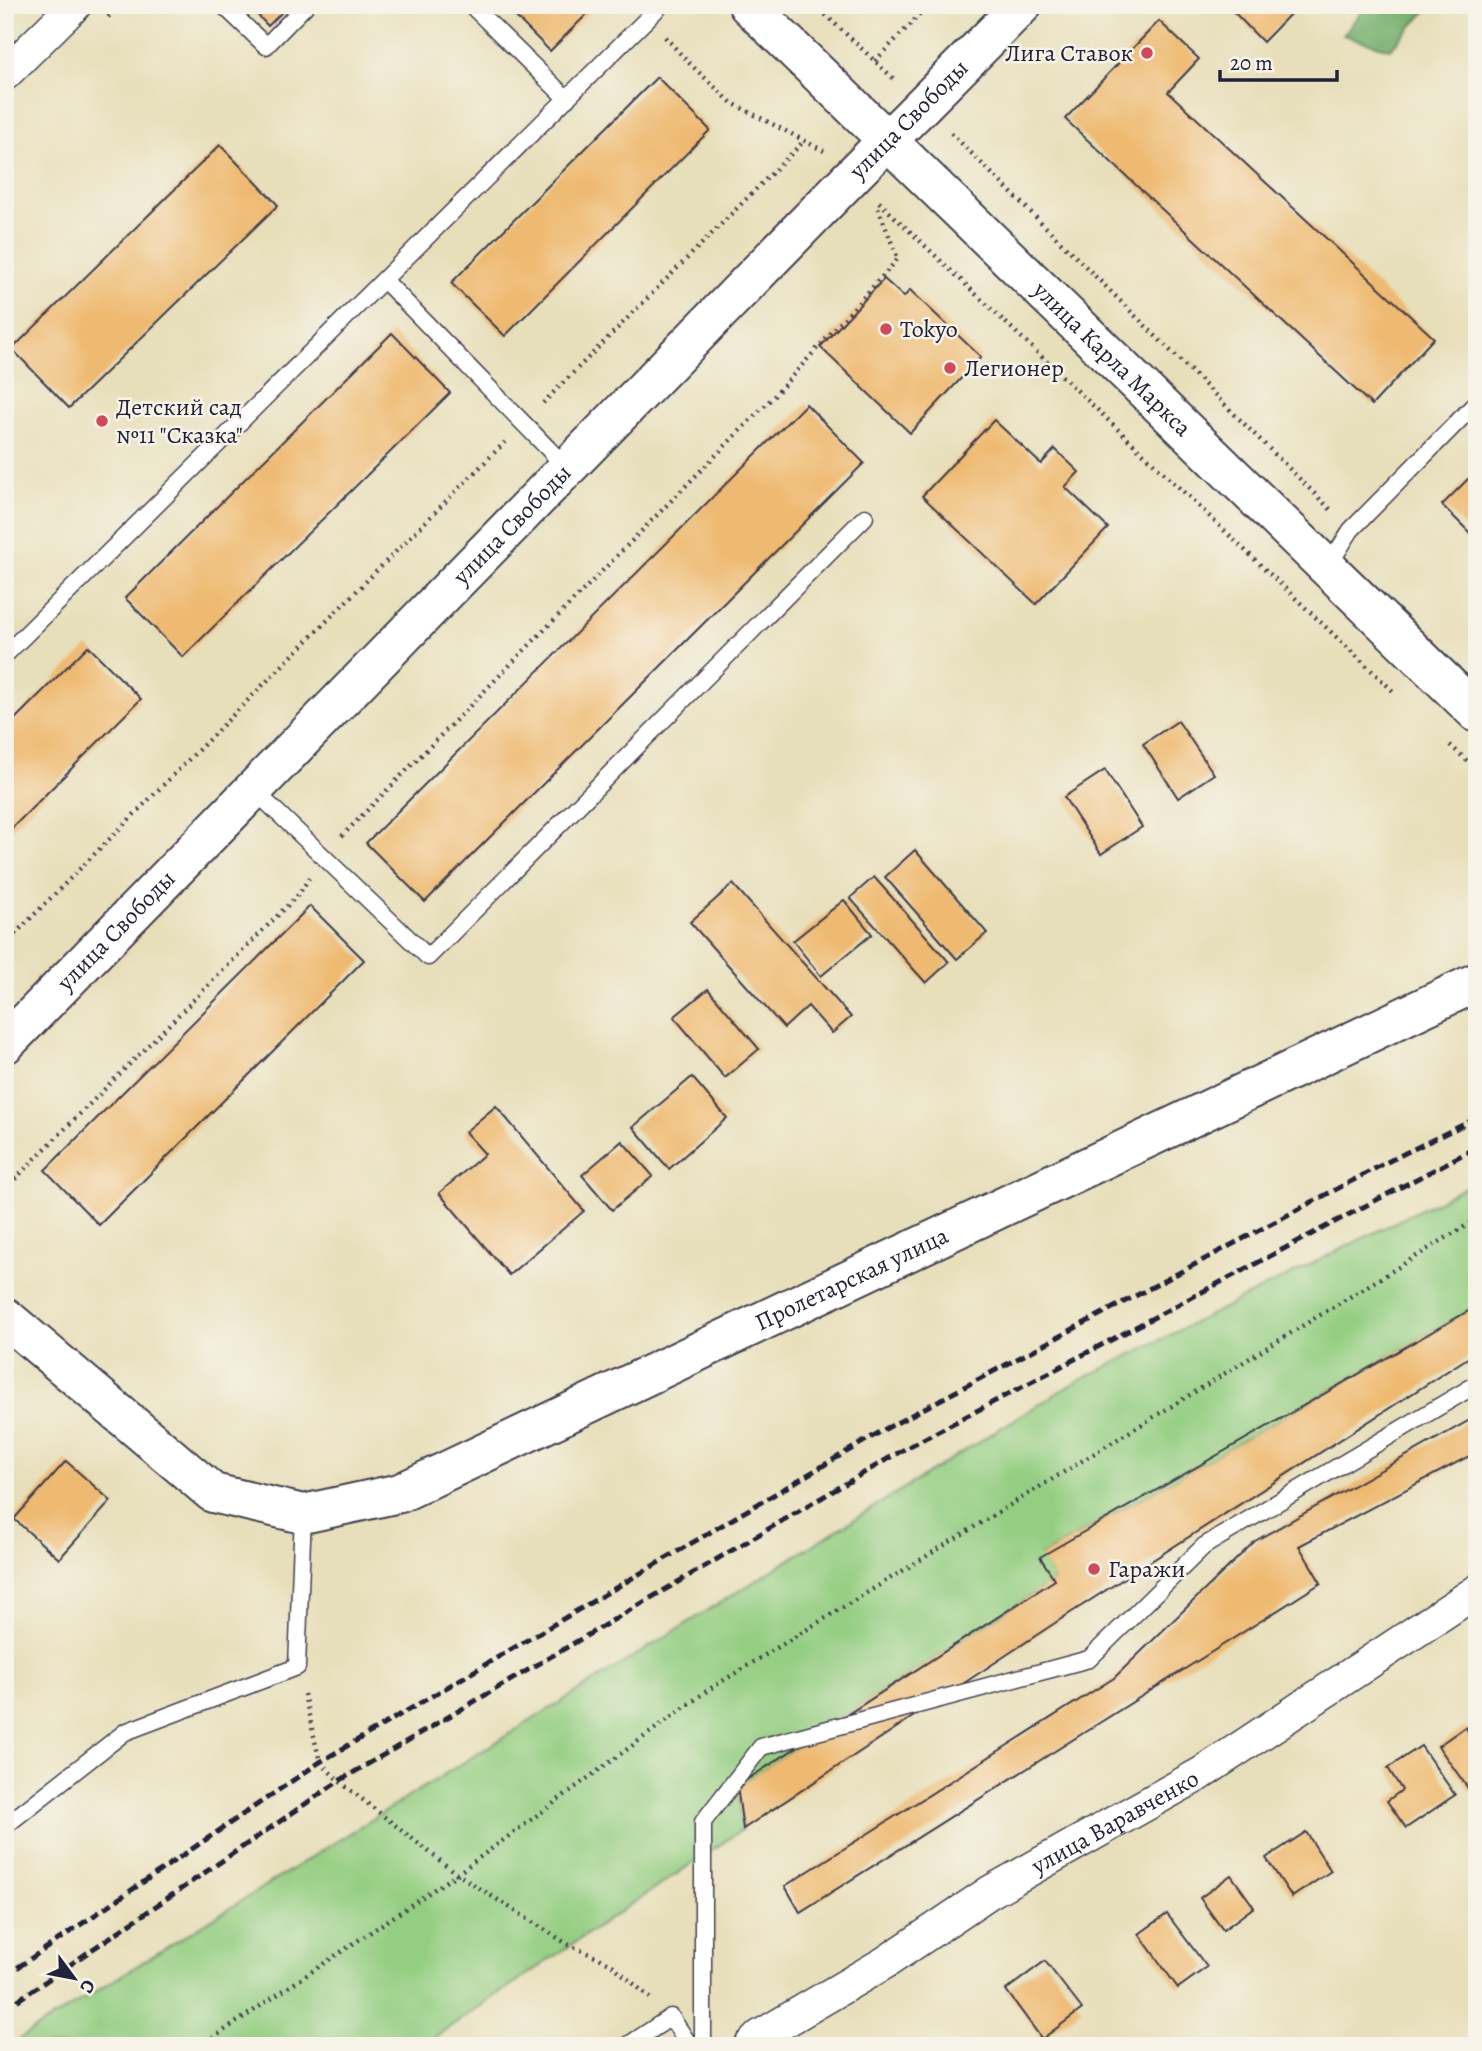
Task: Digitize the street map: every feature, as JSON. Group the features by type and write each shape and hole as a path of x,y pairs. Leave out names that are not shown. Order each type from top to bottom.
{"street":[{"path":"5,74 75,5"},
{"name":"улица Карла Маркса","path":"748,5 1477,713"},
{"name":"улица Свободы","path":"5,1044 1022,5"},
{"name":"Пролетарская улица","path":"5,1317 213,1493 303,1514 400,1493 1477,982"},
{"name":"улица Варавченко","path":"750,2046 760,2036 886,1962 990,1892 1202,1773 1477,1591"}],"lane":[{"path":"223,5 266,46 306,5"},
{"path":"471,5 567,99"},
{"path":"5,655 662,5"},
{"path":"384,280 567,468"},
{"path":"1327,568 1351,530 1477,402"},
{"path":"254,790 428,957 865,517"},
{"path":"703,2046 703,1822 761,1747 1089,1659 1204,1546 1477,1384"},
{"path":"5,1826 125,1732 297,1667 303,1514"},
{"path":"627,2046 671,2017 691,2046"}],"path":[{"path":"815,5 922,105 1351,530"},
{"path":"875,61 929,5"},
{"path":"648,18 690,64 732,103 824,151 851,177"},
{"path":"5,944 804,141"},
{"path":"5,1189 299,894 323,856 775,395 898,259 874,197 1397,694"},
{"path":"1447,742 1477,771"},
{"path":"201,2046 457,1874 708,1690 1477,1219"},
{"path":"297,1667 320,1762 339,1781 457,1874 569,1945 610,1963 671,2017"}],"green space":[{"path":"1367,5 1432,5 1390,49 1343,35"},
{"path":"1477,1181 1477,1306 1041,1556 1055,1580 737,1786 743,1829 421,2046 8,2046 1070,1385"}],"building":[{"path":"248,5 289,5 268,26"},
{"path":"504,5 596,5 550,51"},
{"path":"1227,5 1299,5 1263,42"},
{"path":"1159,21 1199,59 1168,92 1434,338 1372,405 1065,119"},
{"path":"657,77 710,130 505,336 451,283"},
{"path":"220,145 278,205 69,408 12,349"},
{"path":"884,279 904,297 910,290 981,357 910,433 820,347"},
{"path":"392,333 450,393 183,657 125,598"},
{"path":"806,404 864,463 425,902 366,843"},
{"path":"994,420 1041,464 1055,449 1079,472 1065,487 1108,528 1036,604 922,496"},
{"path":"1477,470 1477,540 1442,505"},
{"path":"88,646 141,699 5,835 5,729"},
{"path":"1178,721 1214,774 1178,798 1143,744"},
{"path":"1105,770 1142,827 1101,854 1064,797"},
{"path":"915,850 987,933 957,959 885,877"},
{"path":"874,877 949,962 926,983 850,898"},
{"path":"733,884 851,1017 832,1033 808,1006 784,1028 690,922"},
{"path":"844,900 872,934 821,976 793,941"},
{"path":"310,906 364,960 99,1225 45,1170"},
{"path":"708,989 759,1049 725,1078 674,1017"},
{"path":"692,1077 727,1118 669,1169 633,1127"},
{"path":"496,1106 584,1211 509,1275 439,1193 485,1154 465,1132"},
{"path":"622,1141 653,1176 612,1210 582,1175"},
{"name":"Гаражи","path":"1477,1306 1477,1352 1061,1619 743,1829 737,1786 1055,1580 1040,1557"},
{"name":"Гаражи","path":"1477,1416 1477,1452 1299,1546 1321,1583 800,1912 785,1886 1114,1678 1255,1541"},
{"path":"66,1461 111,1501 59,1559 14,1519"},
{"path":"1465,1727 1477,1744 1477,1786 1470,1791 1438,1746"},
{"path":"1421,1746 1455,1795 1406,1828 1387,1801 1402,1790 1388,1768"},
{"path":"1306,1832 1331,1871 1292,1897 1266,1858"},
{"path":"1231,1875 1254,1907 1223,1930 1200,1898"},
{"path":"1167,1914 1207,1967 1178,1988 1139,1934"},
{"path":"1045,1961 1082,2009 1042,2039 1006,1990"}],"railway":[{"path":"5,1976 320,1762 887,1428 1393,1159 1477,1118"},
{"path":"5,2009 339,1781 908,1447 1477,1147"}],"place":[{"name":"Лига Ставок","path":"1147,53"},
{"name":"Tokyo","path":"886,329"},
{"name":"Легионер","path":"950,368"},
{"name":"Детский сад №11 \"Сказка\"","path":"102,421"},
{"name":"Гаражи","path":"1094,1569"}]}
